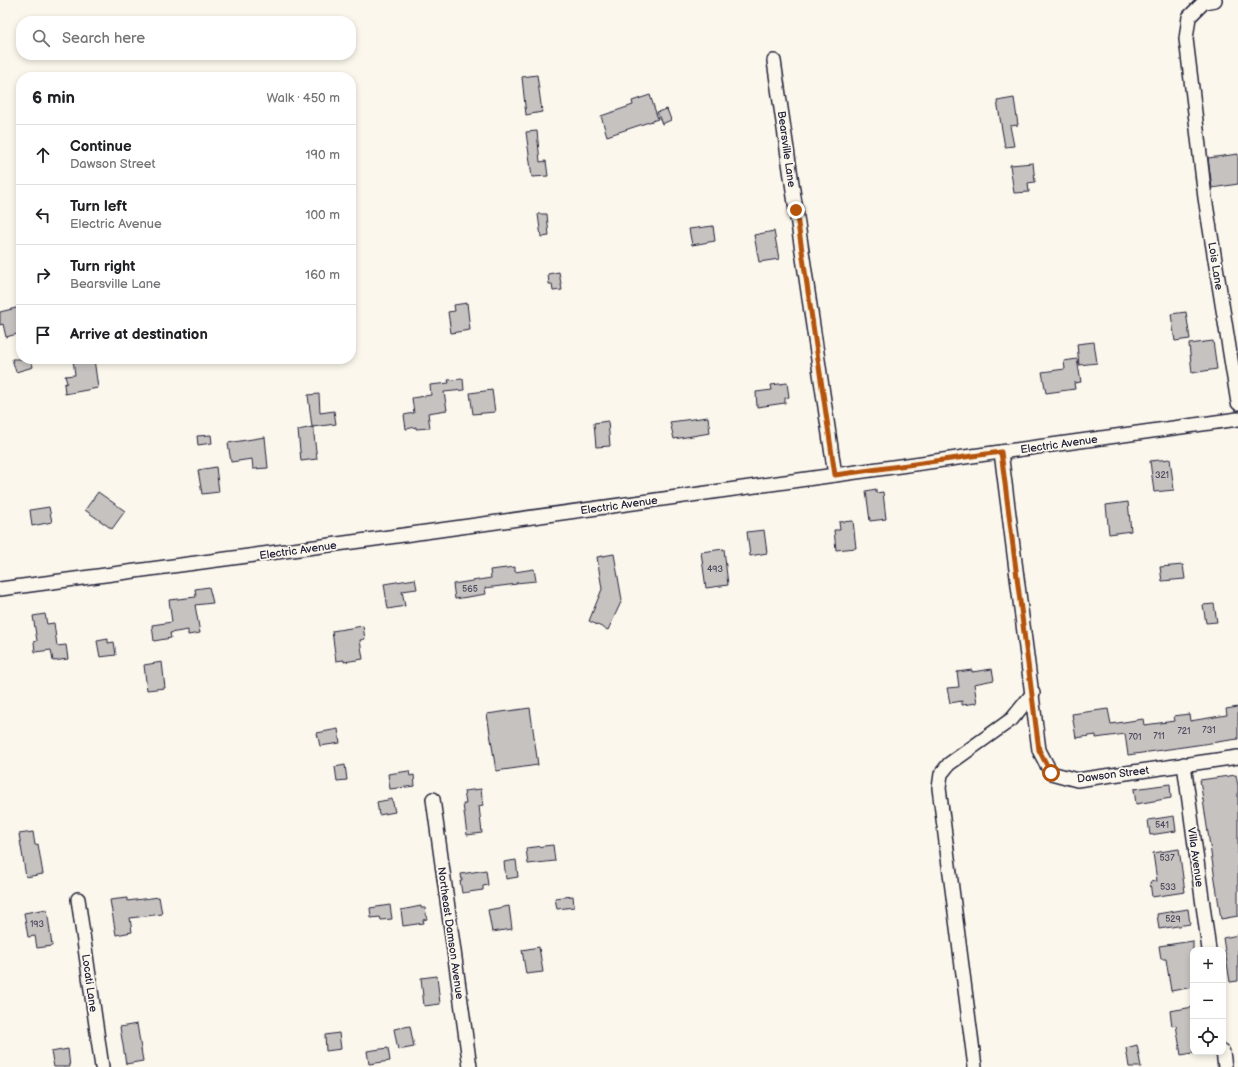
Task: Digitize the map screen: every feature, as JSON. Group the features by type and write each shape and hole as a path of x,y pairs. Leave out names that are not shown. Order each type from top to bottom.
{"street":[{"name":"Lois Lane","path":"1215,0 1204,2 1190,17 1186,39 1205,198 1238,404"},
{"name":"Bearsville Lane","path":"774,61 835,475"},
{"name":"Electric Avenue","path":"0,590 1238,419"},
{"name":"Dawson Street","path":"1001,452 1033,693 1039,750 1051,773 1077,780 1238,757"},
{"path":"975,1067 939,788 941,774 949,764 1012,719 1033,693"},
{"name":"Villa Avenue","path":"1184,764 1209,947"},
{"name":"Northeast Damson Avenue","path":"433,799 470,1067"},
{"name":"Locati Lane","path":"78,899 102,1067"},
{"path":"1223,1055 1225,1067"}],"building":[{"path":"537,75 542,112 526,115 522,77"},
{"path":"650,95 658,119 607,136 601,116 633,105 632,101"},
{"path":"1014,98 1018,125 1010,126 1014,146 1005,147 997,101"},
{"path":"667,109 671,120 662,124 657,112"},
{"path":"537,131 540,162 546,161 548,176 532,177 526,132"},
{"path":"1238,154 1238,184 1212,188 1208,158"},
{"path":"1033,163 1035,182 1028,183 1029,192 1014,193 1010,165"},
{"path":"538,214 547,214 549,236 541,237"},
{"path":"713,226 715,241 692,245 689,229"},
{"path":"774,231 779,259 759,262 754,235"},
{"path":"559,272 562,290 553,291 552,284 549,284 548,274"},
{"path":"467,303 470,330 451,333 448,312 455,311 454,305"},
{"path":"16,308 16,334 6,337 3,324 0,325 0,312"},
{"path":"1186,312 1190,339 1175,341 1171,314"},
{"path":"1213,341 1217,369 1192,373 1189,344"},
{"path":"1094,342 1097,363 1079,365 1077,344"},
{"path":"12,359 16,359 16,364 32,364 33,367 16,372"},
{"path":"1077,359 1081,382 1074,383 1075,389 1046,393 1042,372 1065,369 1064,361"},
{"path":"74,364 95,364 98,388 65,394 64,384 67,383 65,376 75,375"},
{"path":"463,379 464,390 444,392 447,410 428,413 430,428 416,429 416,427 406,429 404,415 414,413 412,398 431,395 430,385 449,383 448,380"},
{"path":"787,383 789,397 785,398 785,403 757,407 756,392 772,390 771,385"},
{"path":"492,390 495,412 473,414 470,393"},
{"path":"319,394 320,413 334,411 336,424 312,427 308,395"},
{"path":"708,417 710,433 674,439 670,422"},
{"path":"608,421 610,446 596,447 594,423"},
{"path":"313,427 317,459 301,461 298,430"},
{"path":"211,435 212,443 198,445 197,436"},
{"path":"265,437 268,468 253,469 252,459 231,462 228,443"},
{"path":"1170,459 1174,490 1154,492 1150,461"},
{"path":"216,467 219,492 202,494 198,470"},
{"path":"876,489 876,493 883,492 886,519 870,521 866,491"},
{"path":"98,492 125,511 112,529 85,510"},
{"path":"1128,502 1131,531 1109,534 1106,505"},
{"path":"49,507 52,522 32,526 30,510"},
{"path":"853,521 856,548 836,550 834,530 840,530 839,522"},
{"path":"764,530 767,553 750,556 747,532"},
{"path":"724,549 728,585 706,588 701,552"},
{"path":"614,554 622,600 608,630 589,621 602,589 597,557"},
{"path":"1183,565 1185,579 1162,581 1160,567"},
{"path":"515,567 515,572 534,569 536,581 485,588 486,594 455,599 453,584 491,578 490,570"},
{"path":"415,579 417,589 402,591 405,606 388,609 384,584"},
{"path":"209,587 213,603 195,605 200,633 188,635 188,630 170,633 171,638 154,641 152,625 172,622 169,600 196,597 195,589"},
{"path":"1214,604 1217,622 1206,623 1203,605"},
{"path":"45,614 47,624 54,623 57,646 66,645 68,659 53,661 51,650 35,652 34,642 37,641 33,616"},
{"path":"363,626 365,639 360,640 363,659 344,662 344,660 336,661 332,631"},
{"path":"108,639 108,643 114,642 116,655 100,657 97,641"},
{"path":"162,662 165,688 147,690 144,665"},
{"path":"992,669 994,680 974,684 977,703 962,705 962,701 950,703 947,688 959,687 957,672 972,670 972,672"},
{"path":"1238,707 1238,739 1128,755 1125,734 1096,738 1096,735 1076,738 1072,714 1108,709 1111,724 1143,719 1144,725 1175,721 1174,716 1189,714 1190,721 1227,715 1226,709"},
{"path":"530,708 538,765 496,771 487,714"},
{"path":"338,729 340,743 320,746 317,733"},
{"path":"345,765 347,780 337,781 335,767"},
{"path":"409,771 410,776 414,775 415,786 390,789 388,774"},
{"path":"1236,775 1238,786 1238,916 1221,919 1200,780"},
{"path":"1170,784 1171,798 1136,804 1134,789"},
{"path":"481,789 483,805 479,806 482,833 467,835 463,804 466,804 464,791"},
{"path":"392,799 395,812 379,815 377,802"},
{"path":"1174,816 1176,831 1150,835 1148,820"},
{"path":"33,832 35,845 38,844 43,874 26,877 19,834"},
{"path":"553,845 555,861 528,864 526,848"},
{"path":"1179,849 1185,892 1152,897 1150,882 1157,881 1153,853"},
{"path":"516,860 518,877 506,879 504,862"},
{"path":"486,870 488,885 483,886 483,890 462,893 460,881 462,881 461,874"},
{"path":"573,896 574,907 557,909 555,898"},
{"path":"159,897 162,914 130,918 132,932 116,935 110,900 127,898 127,901"},
{"path":"390,905 392,919 381,920 380,917 371,918 370,908"},
{"path":"421,906 421,908 425,908 427,919 423,920 424,923 403,926 401,910"},
{"path":"509,906 512,929 492,932 488,910"},
{"path":"47,909 52,946 37,948 35,936 28,937 24,913"},
{"path":"1188,909 1190,924 1159,929 1157,914"},
{"path":"1238,935 1238,981 1230,982 1226,947 1224,947 1223,938"},
{"path":"1193,941 1193,947 1190,947 1190,988 1171,991 1166,959 1161,959 1159,946"},
{"path":"539,947 543,972 526,974 522,950"},
{"path":"437,976 440,1004 424,1006 421,978"},
{"path":"1190,1008 1190,1054 1181,1055 1176,1025 1172,1026 1170,1011"},
{"path":"137,1024 143,1061 126,1064 120,1027"},
{"path":"410,1026 414,1047 398,1050 394,1029"},
{"path":"339,1033 341,1049 326,1051 325,1035"},
{"path":"1137,1045 1141,1067 1129,1067 1126,1048"},
{"path":"388,1048 390,1061 369,1064 367,1051"},
{"path":"68,1049 70,1067 54,1067 51,1052"}],"route":[{"path":"796,210 835,475 1001,452 1033,693 1039,750 1051,773"}]}
